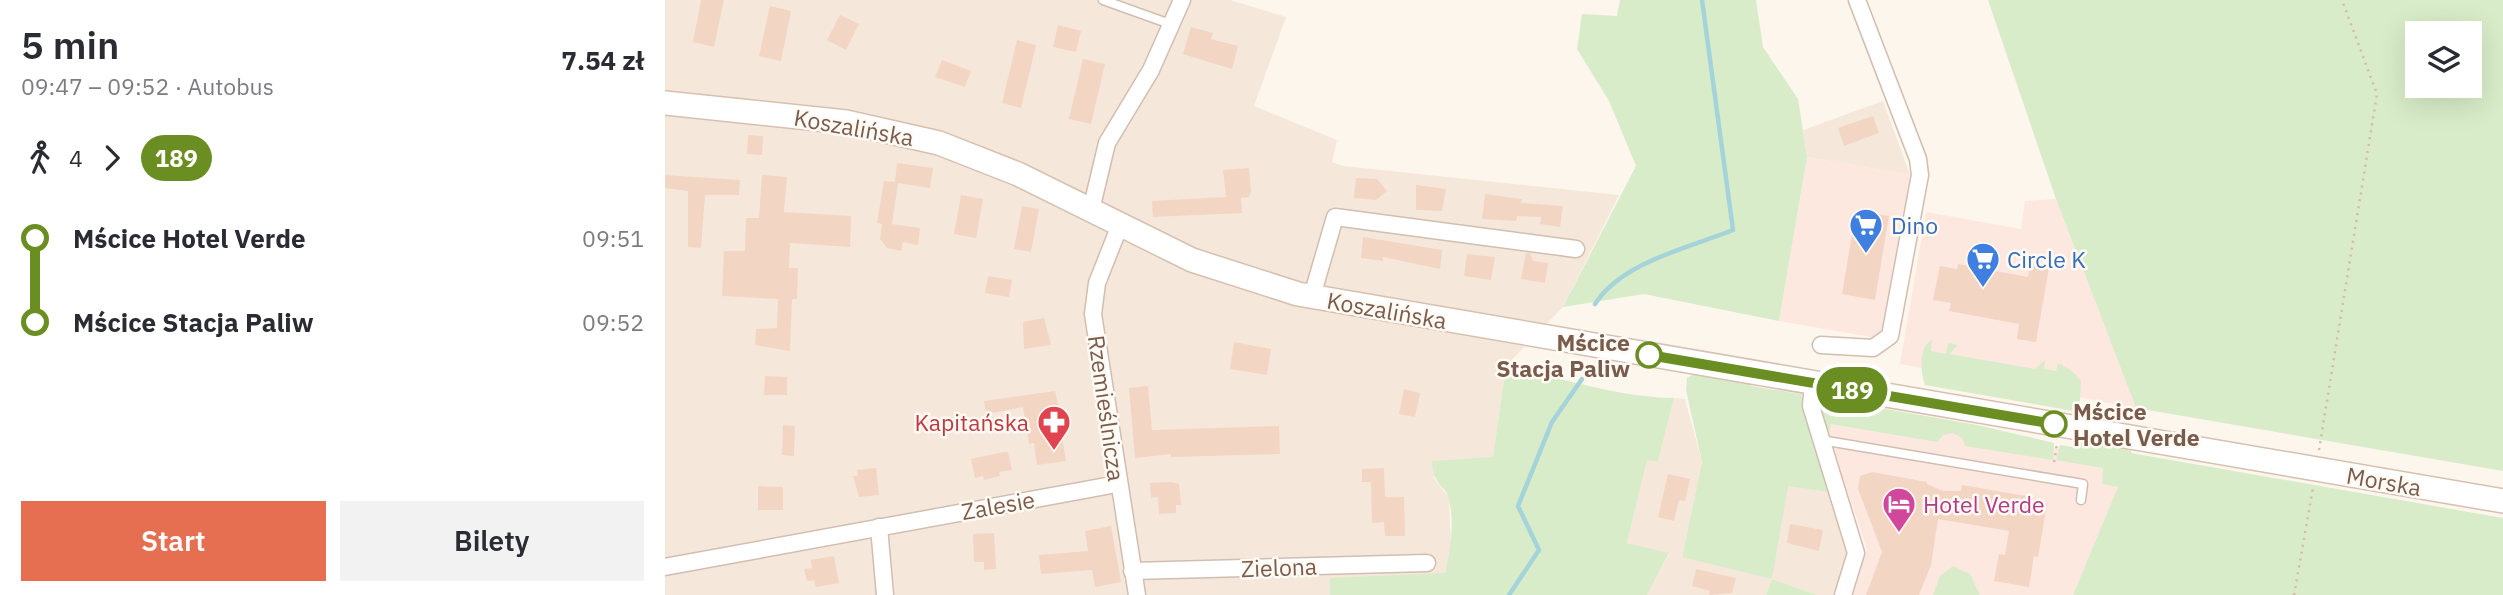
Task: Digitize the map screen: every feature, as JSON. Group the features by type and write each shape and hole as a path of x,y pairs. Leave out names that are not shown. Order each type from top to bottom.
{"main road":[{"name":"Koszalińska","path":"665,103 835,121 914,136 992,162 1218,270 1312,296 2134,438"},
{"name":"Morska","path":"2134,438 2503,501"}],"street":[{"path":"1091,210 1107,143 1151,70 1182,0"},
{"path":"1821,345 1873,348 1890,336 1920,175 1918,159 1857,0"},
{"path":"1312,296 1335,217 1576,249"},
{"name":"Rzemieślnicza","path":"1120,225 1097,283 1093,314 1137,595"},
{"path":"1812,383 1811,407 1856,553 1843,595"},
{"name":"Zalesie","path":"665,568 1118,484"},
{"path":"879,527 885,595"},
{"name":"Zielona","path":"1132,571 1427,563"}],"lane":[{"path":"1103,0 1170,24"},
{"path":"1821,440 2083,484 2081,500"}],"path":[{"path":"2318,453 2377,94 2342,0"},
{"path":"2055,462 2058,439"},
{"path":"2294,595 2314,477"}],"shaded area":[{"path":"665,0 1230,0 1286,17 1254,106 1337,140 1332,162 1343,166 1619,195 1563,307 1506,366 1493,458 1433,477 1449,498 1451,545 1445,573 1449,595 665,595"},
{"path":"1883,101 1910,175 1807,157 1803,130"},
{"path":"1807,157 1910,175 1882,339 1779,321"},
{"path":"2056,199 2136,408 1900,364 1926,212 2021,229 2025,201"},
{"path":"1674,398 1685,399 1702,462 1682,557 1788,485 1829,492 1850,557 1836,595 1817,595 1772,579 1766,595 1647,595 1669,554 1627,543 1647,459 1658,460"},
{"path":"1819,408 2130,461 2073,595 1850,595 1867,549"}],"green space":[{"path":"1620,0 1756,0 1763,47 1798,99 1807,157 1779,321 1644,294 1563,307 1636,166 1609,101 1577,49 1582,14 1617,16"},
{"path":"1988,0 2503,0 2503,471 2136,408 2056,199"},
{"path":"1932,340 1931,351 1946,354 1948,343 1958,345 1949,354 2035,369 2045,360 2044,369 2056,371 2058,363 2072,371 2081,381 2080,401 2074,411 1925,385 1922,373 1923,353"},
{"path":"1506,366 1610,391 1674,398 1658,461 1647,460 1627,543 1669,553 1647,595 1330,595 1330,578 1445,573 1451,537 1451,509 1447,495 1435,476 1432,461 1493,457"},
{"path":"1698,372 1751,381 1751,386 1801,394 1834,508 1829,492 1788,486 1772,579 1682,557 1702,462 1686,390 1687,378"},
{"path":"1823,398 1977,425 2054,443 2053,460 1965,446 1962,438 1953,433 1943,435 1937,442 1831,424 1829,432 1818,404"},
{"path":"2074,442 2131,449 2131,453 2503,518 2503,595 2073,595 2118,487 2102,484 2103,468 2056,460 2060,445 2073,447"},
{"path":"1953,566 1970,574 1980,595 1933,595 1940,576"},
{"path":"1772,579 1817,595 1766,595"}],"building":[{"path":"701,0 724,0 714,47 693,42"},
{"path":"770,6 791,11 781,61 759,56"},
{"path":"840,15 859,24 846,50 827,40"},
{"path":"1058,25 1081,31 1076,52 1053,47"},
{"path":"1191,27 1213,33 1211,39 1238,46 1232,69 1183,54"},
{"path":"1017,40 1036,45 1021,108 1002,103"},
{"path":"1083,59 1105,64 1091,124 1069,119"},
{"path":"942,60 971,71 965,87 935,77"},
{"path":"1873,116 1879,133 1844,146 1838,128"},
{"path":"748,135 763,136 762,155 747,154"},
{"path":"897,163 933,168 930,188 898,183 892,224 920,228 918,245 903,242 901,251 887,248 880,239 882,224 877,223 884,181 895,182"},
{"path":"1249,168 1251,191 1249,197 1241,198 1242,213 1153,217 1152,201 1226,197 1223,170"},
{"path":"665,175 740,180 739,195 705,195 701,248 688,247 688,191 665,188"},
{"path":"762,175 787,177 784,212 851,216 850,247 790,243 789,268 798,268 797,299 792,299 790,351 755,345 756,329 777,328 778,299 722,296 724,251 745,251 746,218 759,218"},
{"path":"1356,178 1377,179 1387,191 1376,200 1354,198"},
{"path":"1416,185 1446,189 1442,211 1416,210"},
{"path":"1485,194 1522,199 1521,203 1563,206 1560,227 1540,224 1541,217 1517,216 1516,221 1482,219"},
{"path":"961,195 983,199 976,238 954,234"},
{"path":"1022,206 1039,209 1031,252 1014,249"},
{"name":"Dino","path":"1856,211 1889,216 1875,300 1842,294"},
{"path":"1363,237 1442,250 1440,269 1383,257 1383,261 1361,258"},
{"path":"1526,253 1530,253 1533,261 1548,263 1545,283 1521,279"},
{"path":"1467,254 1495,257 1491,280 1464,276"},
{"path":"1958,264 2028,277 2030,264 2049,268 2036,342 2017,339 2019,324 1949,311 1951,303 1933,300 1940,266 1957,269"},
{"path":"988,276 1012,280 1009,297 985,293"},
{"path":"1044,318 1051,345 1024,349 1023,322"},
{"path":"1234,342 1271,349 1267,375 1230,369"},
{"path":"765,376 787,377 787,395 764,395"},
{"path":"1148,386 1152,430 1279,426 1280,454 1171,457 1171,454 1135,458 1129,388"},
{"path":"1404,389 1420,393 1415,417 1399,414"},
{"path":"1055,391 1066,435 1062,436 1066,461 1037,465 1034,443 1029,444 1023,407 986,414 984,401"},
{"path":"783,425 795,426 794,456 782,455"},
{"path":"1008,452 1012,470 999,472 1000,476 984,480 983,476 975,478 971,459"},
{"path":"876,468 879,495 859,497 853,476 858,476 857,470"},
{"path":"1384,468 1385,497 1404,497 1405,536 1385,536 1384,522 1372,523 1371,482 1362,482 1362,469"},
{"name":"Hotel Verde","path":"1872,472 1927,482 1943,491 1961,491 1962,485 2032,497 2031,501 2047,504 2038,557 2034,556 2029,587 1994,581 1999,554 2005,555 2009,531 1938,519 1931,565 1919,595 1866,595 1882,552 1858,489 1860,476"},
{"path":"1668,474 1690,479 1685,501 1679,500 1674,521 1658,517"},
{"path":"1150,483 1179,484 1181,505 1176,505 1176,513 1159,514 1158,497 1151,498"},
{"path":"758,486 783,487 783,510 758,510"},
{"path":"1790,524 1823,530 1819,551 1787,543"},
{"path":"1111,526 1121,582 1095,587 1092,570 1041,574 1039,555 1088,551 1085,531"},
{"path":"994,533 996,569 984,570 984,562 974,562 973,534"},
{"path":"834,556 839,583 816,587 814,580 807,581 804,569 812,568 811,560"},
{"path":"1696,569 1736,578 1732,593 1709,595 1710,591 1692,586"}],"waterway":[{"path":"1595,304 1622,277 1639,267 1733,230 1702,0"},
{"path":"1509,595 1539,550 1518,506 1552,422 1582,379"}],"bus line":[{"name":"189","path":"1649,355 2054,424"}],"place":[{"name":"Dino","path":"1866,255"},
{"name":"Circle K","path":"1983,289"},
{"name":"Mścice Stacja Paliw","path":"1649,355"},
{"name":"Mścice Hotel Verde","path":"2054,424"},
{"name":"Kapitańska","path":"1054,452"},
{"name":"Hotel Verde","path":"1899,534"}]}
